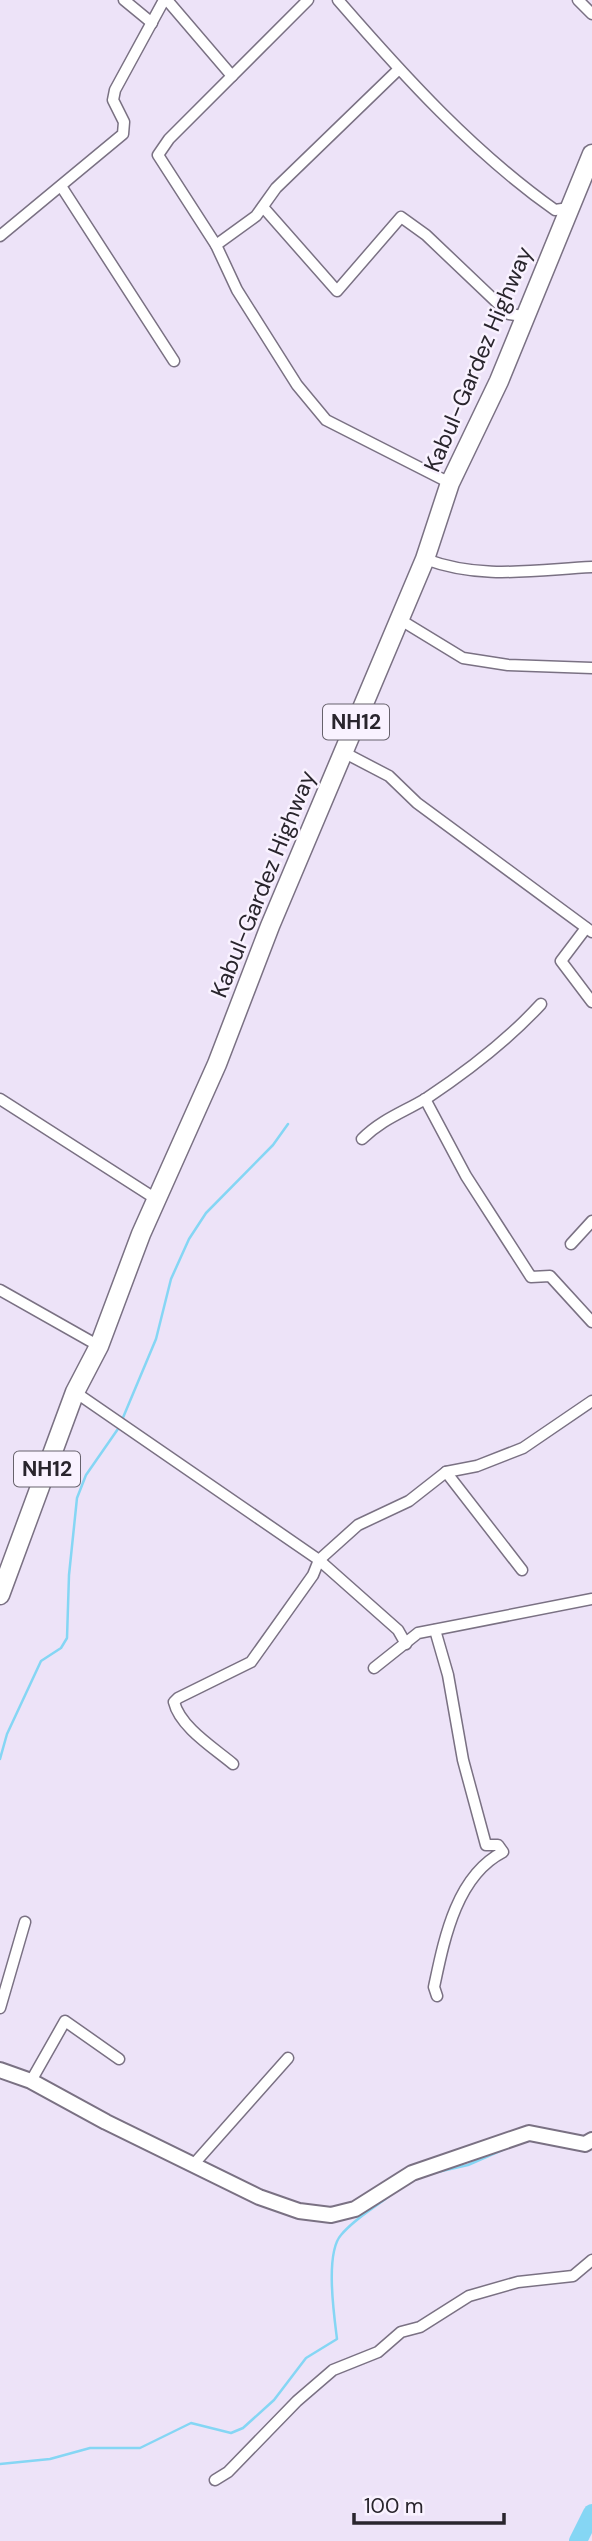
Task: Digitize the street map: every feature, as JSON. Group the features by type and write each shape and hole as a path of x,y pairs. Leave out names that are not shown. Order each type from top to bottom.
{"highway":[{"name":"Kabul-Gardez Highway","path":"0,1595 75,1392 99,1346 156,1199 217,1064 343,752 425,559 450,483 499,381 523,316 592,154"}],"street":[{"path":"124,0 152,23"},
{"path":"0,236 123,134 124,122 113,100 166,0 232,76"},
{"path":"309,0 232,76 158,155 216,245 237,290 290,374 326,420 450,483"},
{"path":"338,0 399,69 500,169 555,210 569,208"},
{"path":"578,0 592,14"},
{"path":"216,245 256,216 276,188 399,69"},
{"path":"61,186 174,360"},
{"path":"263,207 337,291 401,217 426,235 509,314 523,316"},
{"path":"425,559 446,566 506,574 592,567"},
{"path":"399,619 463,658 508,665 592,668"},
{"path":"343,752 390,776 417,803 589,930 561,961 592,1002"},
{"path":"362,1139 380,1122 425,1099 509,1039 541,1004"},
{"path":"0,1099 156,1199"},
{"path":"425,1099 466,1176 531,1277 550,1276 592,1322"},
{"path":"571,1244 592,1222"},
{"path":"0,1290 99,1346"},
{"path":"75,1392 319,1560 398,1630 407,1644"},
{"path":"233,1764 192,1729 174,1702 251,1662 313,1575 319,1560 358,1525 410,1501 446,1472 477,1466 523,1448 592,1401"},
{"path":"446,1472 522,1570"},
{"path":"374,1668 418,1633 592,1598"},
{"path":"435,1630 448,1675 463,1760 486,1845 498,1845 503,1852 485,1861 458,1902 433,1987 437,1996"},
{"path":"0,2008 24,1922"},
{"path":"31,2081 65,2021 119,2059"},
{"path":"193,2165 288,2058"},
{"path":"0,2070 31,2081 193,2165 279,2204 299,2211 331,2215 355,2209 412,2174 529,2133 585,2144 592,2140"},
{"path":"215,2480 228,2472 297,2401 333,2370 378,2352 401,2332 420,2327 469,2296 517,2282 573,2276 592,2260"}],"waterway":[{"path":"122,1420 156,1339 171,1279 189,1239 206,1213 273,1145 288,1124"},
{"path":"0,1759 7,1734 41,1661 61,1648 67,1638 69,1575 77,1498 86,1475 120,1426"},
{"path":"433,2173 468,2165 509,2147"},
{"path":"0,2464 50,2459 90,2448 140,2448 191,2423 231,2433 243,2428 274,2400 306,2358 337,2339 332,2285 336,2244 353,2223 393,2193"},
{"path":"578,2541 592,2513"}]}
